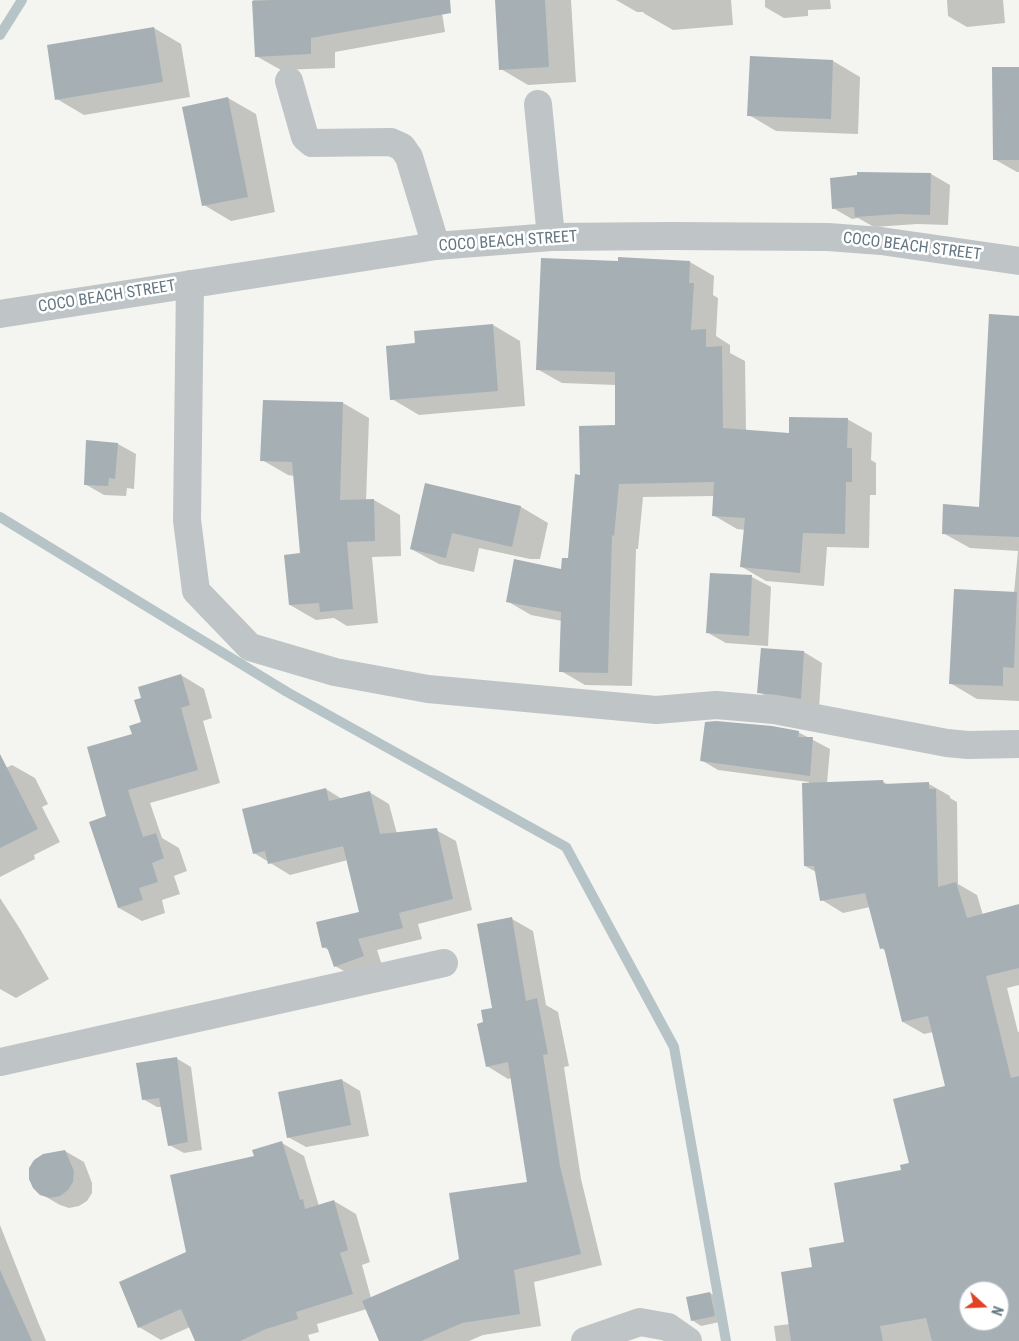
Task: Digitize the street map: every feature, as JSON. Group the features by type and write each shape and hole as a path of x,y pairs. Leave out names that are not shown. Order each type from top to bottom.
{"street":[{"path":"289,81 305,137 312,143 391,142 402,147 409,157 436,246"},
{"path":"538,104 552,237"},
{"name":"COCO BEACH STREET","path":"0,314 436,246 552,237 828,237 882,240 1019,261"},
{"path":"190,284 187,520 196,591 250,646 335,672 428,689 656,710 716,705 774,710 947,743 968,745 1019,744"},
{"path":"0,1062 444,963"},
{"path":"585,1341 640,1322 668,1327 688,1341"}],"building":[{"path":"450,0 451,13 311,38 311,54 255,57 252,1"},
{"path":"495,0 545,0 549,67 499,70"},
{"path":"154,27 163,82 55,100 47,45"},
{"path":"750,56 833,60 831,119 747,116"},
{"path":"992,67 1019,67 1019,160 993,160"},
{"path":"228,97 248,197 202,206 182,107"},
{"path":"857,172 931,173 930,215 898,214 855,217 854,207 832,209 830,178 857,175"},
{"path":"618,257 690,261 689,283 694,283 691,330 706,329 706,347 722,346 723,428 789,433 789,417 848,418 847,448 852,448 852,482 846,482 845,534 803,533 800,573 740,567 745,518 712,516 714,482 619,484 614,536 612,535 608,673 559,672 561,612 506,602 514,559 561,569 562,558 568,558 575,474 580,475 579,426 615,425 615,372 536,370 541,258 618,261"},
{"path":"989,314 1019,316 1019,537 942,534 943,504 979,507"},
{"path":"493,324 498,391 390,400 386,346 415,343 414,331"},
{"path":"263,400 343,402 340,500 374,499 375,541 347,542 353,609 320,612 319,603 289,605 284,555 300,553 292,462 260,461"},
{"path":"86,440 118,443 115,479 109,478 108,486 84,485"},
{"path":"425,483 521,506 512,547 452,533 446,558 410,549"},
{"path":"710,573 752,575 749,636 706,633"},
{"path":"954,589 1017,592 1014,668 1003,667 1003,686 949,684"},
{"path":"761,648 804,651 801,699 757,693"},
{"path":"181,674 190,705 181,708 198,770 128,790 143,837 156,833 164,858 152,863 158,882 139,888 143,900 118,908 89,822 106,816 87,747 132,734 129,726 141,722 134,700 141,698 138,687"},
{"path":"716,721 772,726 799,731 798,737 813,737 810,776 700,761 705,722"},
{"path":"0,754 38,829 0,848"},
{"path":"883,780 884,784 929,782 929,789 936,789 938,887 956,882 967,918 1019,904 1019,968 986,976 1011,1078 1019,1076 1019,1341 932,1341 926,1318 880,1326 883,1341 791,1341 781,1272 812,1267 809,1248 844,1242 834,1183 901,1170 900,1165 909,1163 893,1099 945,1086 928,1016 902,1022 884,948 880,949 865,893 820,901 814,866 804,866 802,783"},
{"path":"326,788 329,801 370,791 380,834 437,828 453,899 399,913 403,928 358,939 364,956 334,967 327,947 322,948 316,922 359,912 343,846 268,864 265,851 253,854 242,809"},
{"path":"512,917 526,1001 537,998 548,1054 543,1055 560,1166 581,1254 514,1270 520,1314 462,1323 421,1341 379,1341 362,1301 459,1259 449,1193 527,1182 508,1062 486,1067 477,1024 483,1022 481,1010 492,1008 477,924"},
{"path":"177,1057 188,1142 168,1146 159,1098 142,1100 136,1063"},
{"path":"342,1079 351,1125 287,1138 278,1092"},
{"path":"282,1141 300,1200 303,1199 305,1209 334,1200 348,1250 340,1253 353,1294 296,1312 298,1319 266,1329 240,1341 195,1341 181,1309 138,1328 119,1282 186,1252 170,1175 254,1156 252,1150"},
{"path":"65,1150 74,1171 73,1182 68,1190 60,1196 50,1198 40,1195 33,1188 29,1179 29,1168 34,1160 43,1154"},
{"path":"0,1270 32,1341 0,1341"},
{"path":"710,1292 715,1316 691,1321 686,1297"}],"waterway":[{"path":"0,35 22,0"},
{"path":"0,517 287,692 566,847 674,1047 726,1341"}]}
